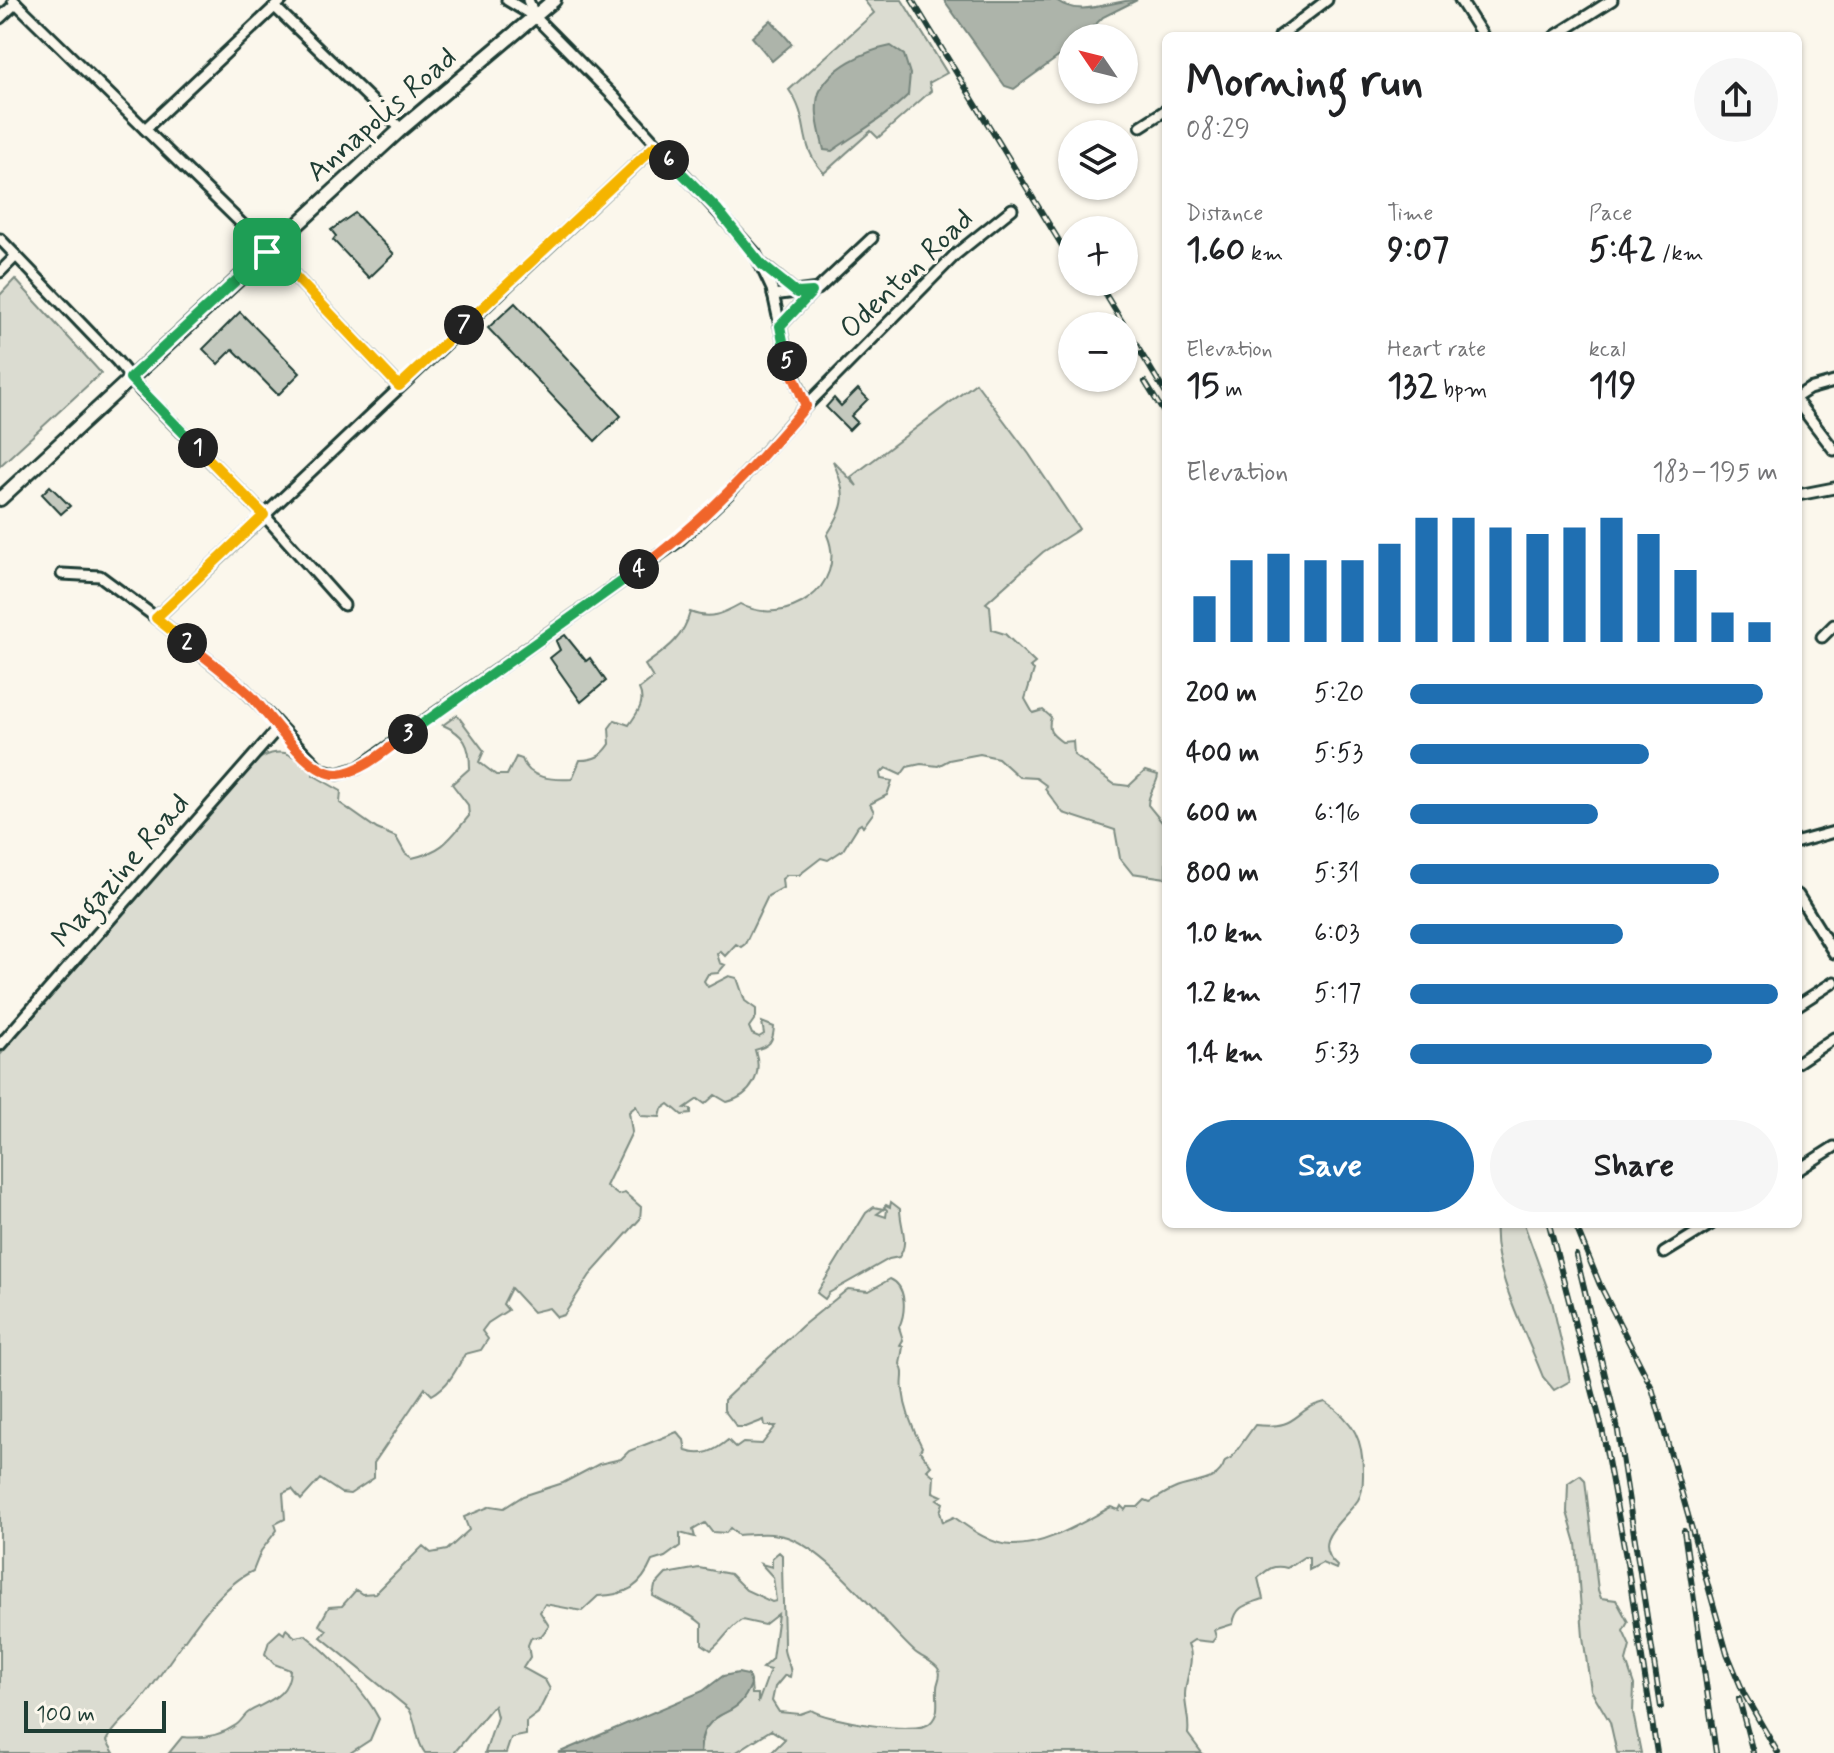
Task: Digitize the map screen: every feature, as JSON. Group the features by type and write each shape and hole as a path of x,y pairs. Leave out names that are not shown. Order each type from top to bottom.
{"main road":[{"name":"Annapolis Road","path":"0,499 401,129 554,0"}],"street":[{"path":"507,0 535,17 718,210 762,265 797,293"},
{"path":"528,0 535,17"},
{"path":"1285,32 1327,0"},
{"path":"1460,0 1480,32"},
{"path":"1561,32 1612,0"},
{"path":"0,18 14,2 267,252 290,271 399,386"},
{"path":"145,129 279,4 401,129"},
{"path":"1141,126 1162,113"},
{"path":"156,618 656,145"},
{"name":"Odenton Road","path":"62,574 100,576 156,618 244,689 320,769 338,774 358,768 676,543 728,494 806,406 955,255 1012,209"},
{"path":"780,326 812,292 872,238"},
{"path":"0,239 264,515 344,605"},
{"path":"0,272 16,256"},
{"path":"762,265 773,295 787,358 806,406"},
{"path":"773,295 812,292"},
{"path":"1802,394 1834,382"},
{"path":"1802,408 1834,450"},
{"path":"1802,494 1834,488"},
{"path":"1822,637 1834,625"},
{"name":"Magazine Road","path":"0,1045 278,728"},
{"path":"1802,841 1834,832"},
{"path":"1802,901 1834,953"},
{"path":"1802,1002 1834,982"},
{"path":"1802,1059 1834,1038"},
{"path":"1802,1167 1834,1147"},
{"path":"1664,1253 1705,1228"}],"shaded area":[{"path":"864,0 902,0 947,73 929,83 931,91 878,138 871,131 824,173 810,152 800,112 789,90 874,13"},
{"path":"944,0 1056,0 1076,8 1086,8 1137,0 1103,17 1096,24 1058,24 1058,57 1014,89 1005,86"},
{"path":"771,20 792,44 772,61 752,37"},
{"path":"891,46 904,55 910,74 908,95 881,118 832,151 824,150 817,107 824,84 849,62"},
{"path":"15,279 101,373 0,466 0,295"},
{"path":"976,383 1079,529 1043,552 986,603 990,606 992,630 1005,634 1035,663 1030,667 1034,670 1025,699 1033,713 1043,710 1051,717 1049,726 1055,737 1062,742 1073,741 1074,755 1114,784 1129,786 1145,771 1158,775 1148,805 1162,822 1162,877 1132,873 1120,858 1115,830 1063,813 1045,789 1047,786 1036,778 1019,777 998,758 980,754 949,760 938,766 921,764 907,767 901,775 886,768 880,774 881,779 892,781 887,795 870,804 874,812 863,827 861,824 858,826 843,850 828,860 821,858 799,875 787,875 782,879 783,888 768,896 745,944 741,947 736,944 725,956 720,951 717,954 720,963 725,965 718,973 708,974 704,981 708,987 729,976 737,978 745,1001 756,1009 756,1017 749,1027 752,1034 759,1037 764,1034 762,1022 774,1027 773,1036 770,1043 755,1050 758,1067 753,1083 736,1099 727,1102 715,1095 705,1104 698,1099 685,1108 691,1109 691,1114 682,1115 669,1104 662,1109 660,1117 641,1116 636,1106 629,1112 632,1132 606,1186 618,1195 625,1193 641,1207 640,1219 590,1275 564,1315 557,1317 549,1308 533,1312 511,1288 503,1304 508,1310 488,1323 482,1331 488,1339 481,1350 465,1354 451,1378 438,1391 432,1395 425,1388 374,1463 374,1478 350,1494 341,1493 320,1479 301,1500 292,1489 283,1493 285,1519 275,1524 277,1530 261,1551 253,1571 236,1581 205,1613 148,1692 113,1731 107,1741 114,1753 0,1753 0,1055 216,808 236,780 254,763 274,753 285,753 296,758 313,769 313,775 341,791 340,803 377,829 396,837 405,853 412,858 431,852 445,843 469,816 468,805 452,784 470,768 469,753 461,736 443,725 457,715 484,751 479,762 496,775 507,775 516,757 536,774 572,779 580,760 598,756 610,744 609,728 615,720 629,725 641,703 639,689 653,678 645,665 678,636 690,612 716,615 740,604 758,610 776,611 793,607 821,586 829,571 831,554 827,535 843,499 833,461 857,486 851,477"},
{"path":"891,1202 900,1209 904,1234 904,1246 899,1257 889,1259 829,1293 825,1299 817,1293 866,1213 874,1207 884,1209 877,1214 886,1217 884,1207 890,1207"},
{"path":"1496,1228 1525,1228 1552,1301 1570,1381 1554,1390 1543,1377 1512,1302 1496,1242"},
{"path":"890,1279 900,1287 904,1300 899,1327 903,1340 900,1364 906,1405 922,1447 920,1451 931,1466 927,1470 934,1476 933,1492 942,1496 937,1499 943,1503 940,1512 943,1522 954,1517 996,1542 1011,1545 1037,1542 1111,1507 1119,1510 1121,1506 1125,1510 1127,1507 1138,1507 1145,1500 1150,1502 1174,1489 1211,1478 1232,1457 1255,1425 1281,1425 1314,1405 1325,1402 1350,1424 1362,1452 1362,1485 1358,1500 1327,1540 1326,1548 1336,1569 1322,1563 1309,1570 1309,1557 1287,1568 1271,1568 1258,1578 1263,1599 1240,1609 1233,1624 1214,1630 1216,1637 1212,1642 1194,1640 1188,1644 1191,1663 1185,1695 1188,1734 1202,1753 771,1753 785,1739 771,1730 735,1753 700,1753 706,1728 736,1706 751,1684 752,1694 758,1694 758,1703 770,1670 762,1668 772,1659 778,1614 764,1625 742,1620 711,1650 702,1644 702,1624 653,1596 655,1586 666,1574 699,1568 730,1574 746,1590 772,1602 776,1601 773,1577 761,1564 772,1567 772,1558 779,1552 782,1555 784,1648 791,1673 790,1677 785,1675 775,1687 772,1701 779,1712 800,1714 811,1710 871,1725 922,1727 936,1715 940,1675 937,1667 915,1652 838,1572 804,1545 775,1534 738,1535 730,1528 726,1533 712,1532 705,1523 693,1530 695,1537 680,1533 680,1546 665,1557 652,1561 632,1588 617,1594 598,1596 582,1611 545,1604 540,1612 549,1626 541,1636 531,1638 528,1645 530,1657 523,1668 545,1680 550,1689 538,1713 526,1722 526,1735 511,1738 506,1753 485,1753 497,1717 494,1705 454,1753 425,1753 409,1709 321,1637 327,1630 319,1625 329,1607 342,1606 356,1590 362,1594 376,1593 423,1546 431,1553 447,1550 469,1530 464,1517 491,1506 504,1508 523,1496 563,1483 599,1464 621,1459 629,1451 677,1432 684,1440 686,1451 692,1453 708,1452 728,1440 736,1448 743,1443 762,1444 776,1426 765,1426 764,1420 737,1427 724,1410 724,1400 802,1326 848,1289 869,1291"},
{"path":"1580,1475 1585,1480 1598,1590 1601,1598 1616,1600 1628,1622 1623,1631 1630,1646 1626,1661 1634,1685 1633,1713 1641,1753 1617,1753 1610,1722 1591,1690 1583,1637 1576,1543 1567,1512 1568,1483"},
{"path":"286,1629 295,1637 305,1635 315,1643 365,1697 379,1719 370,1740 350,1753 169,1753 182,1737 203,1737 223,1732 281,1692 289,1679 290,1670 274,1664 265,1654 269,1641 280,1631 284,1634"},
{"path":"748,1675 751,1684 746,1695 706,1728 700,1753 558,1753 703,1691 723,1676"}],"building":[{"path":"355,213 394,254 369,278 333,240 336,236 331,230"},
{"path":"515,303 621,416 595,441 488,328"},
{"path":"240,312 300,373 278,395 233,349 218,364 203,349"},
{"path":"858,389 868,399 851,416 857,422 849,430 826,407 834,398 841,406"},
{"path":"50,486 70,506 61,514 42,494"},
{"path":"565,635 586,661 590,658 606,681 581,702 550,658 560,650 556,641"}],"railway":[{"path":"912,0 1058,239"},
{"path":"1106,296 1162,387"},
{"path":"1145,382 1162,410"},
{"path":"1550,1228 1602,1428 1657,1753"},
{"path":"1577,1228 1600,1285 1652,1388 1727,1653 1744,1694 1778,1753"},
{"path":"1576,1255 1617,1425 1661,1707"},
{"path":"1684,1531 1716,1753"},
{"path":"1739,1699 1753,1753"}],"route":[{"path":"656,145 718,210 762,265 797,293 812,292 780,326 787,358 806,406 728,494 676,543 358,768 338,774 329,773 302,754 244,689 156,618 264,515 130,378 267,252 290,271 399,386 656,145"}]}
